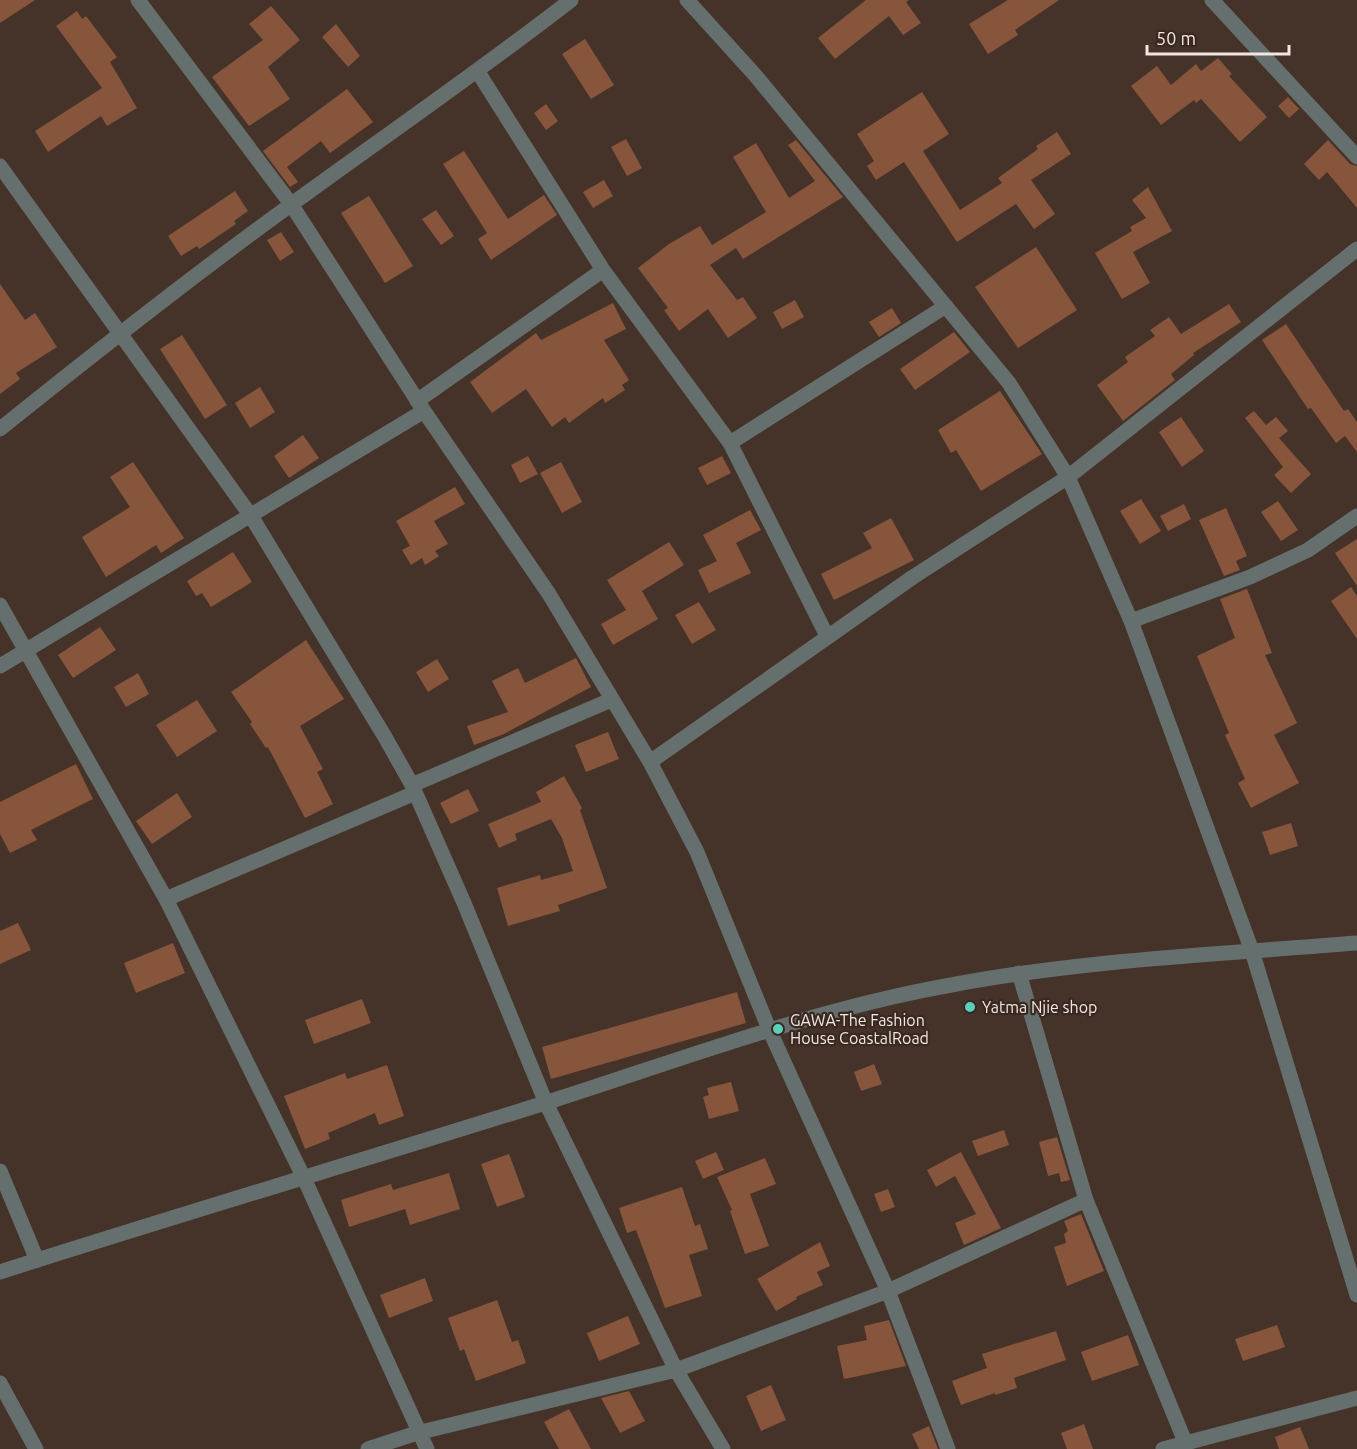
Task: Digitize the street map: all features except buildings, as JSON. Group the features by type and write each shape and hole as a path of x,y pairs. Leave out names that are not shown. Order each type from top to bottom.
{"street":[{"path":"138,0 291,204 421,406 549,594 650,762 697,852 769,1029 888,1291 948,1449"},
{"path":"0,429 121,331 291,204 478,72 571,0"},
{"path":"687,0 755,75 1009,383 1068,477 1131,621 1252,951 1357,1295"},
{"path":"1212,0 1357,157"},
{"path":"478,72 603,270 730,443 827,636"},
{"path":"0,166 121,331 250,516 413,789 464,903 546,1102 676,1370 723,1449"},
{"path":"650,762 827,636 1068,477 1357,249"},
{"path":"0,666 250,516 421,406 603,270"},
{"path":"730,443 946,306"},
{"path":"1131,621 1251,577 1308,550 1357,516"},
{"path":"0,605 166,899 303,1176 417,1433 427,1449"},
{"path":"166,899 611,700"},
{"path":"0,1272 546,1102 769,1029 948,985 1019,974 1357,943"},
{"path":"1019,974 1086,1200 1187,1446"},
{"path":"0,1171 37,1260"},
{"path":"368,1449 417,1433 676,1370 888,1291 1086,1200"},
{"path":"0,1383 36,1449"},
{"path":"1163,1449 1187,1446 1357,1398"}],"place":[{"name":"Yatma Njie shop","path":"970,1007"},
{"name":"GAWA-The Fashion House CoastalRoad","path":"778,1029"}]}
